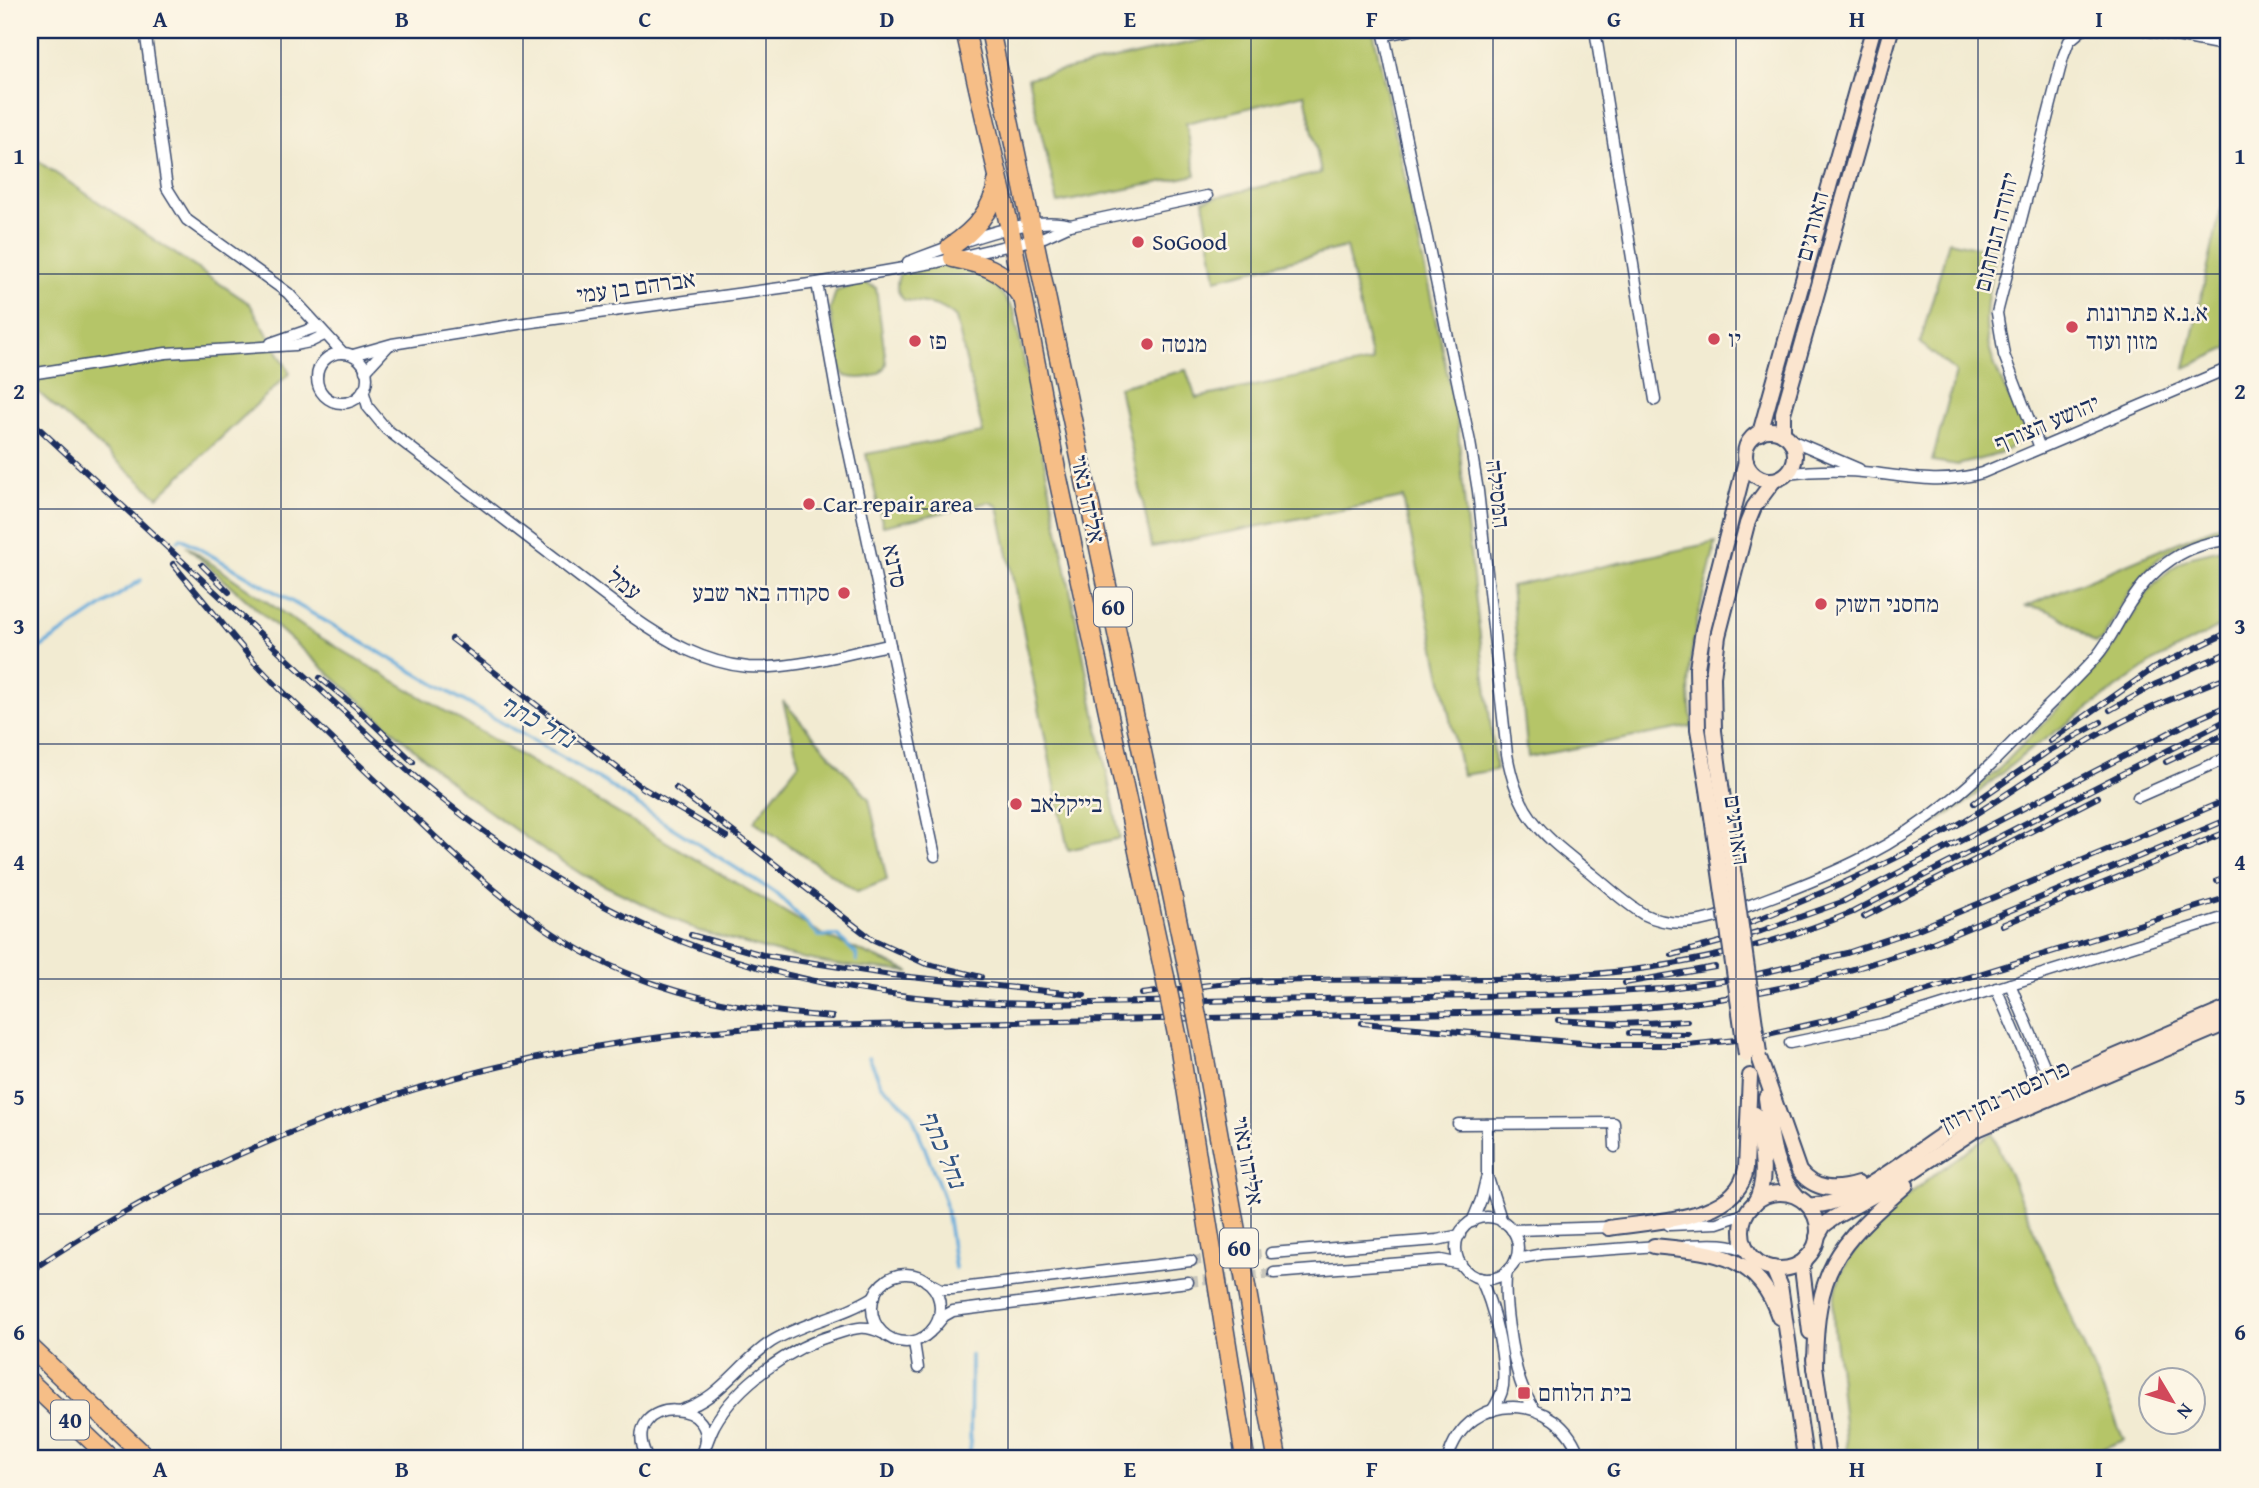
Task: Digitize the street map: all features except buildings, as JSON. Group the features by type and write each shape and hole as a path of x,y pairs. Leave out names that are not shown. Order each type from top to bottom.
{"highway":[{"name":"אליהו נאוי","path":"965,30 1012,237 1059,482 1179,1044 1245,1458"},
{"name":"אליהו נאוי","path":"990,30 1189,975 1277,1458"},
{"path":"998,175 995,192 983,217 951,252 996,270 1009,281 1024,301"},
{"name":"40","path":"30,1347 146,1458"},
{"name":"40","path":"30,1382 110,1458"},
{"path":"92,1406 152,1458"}],"street":[{"path":"145,30 167,188 187,220 288,293 302,307 320,334 363,364 366,377 363,390 353,400 332,400 321,392 317,378 321,364 320,334"},
{"path":"1383,33 1410,30"},
{"path":"1595,30 1656,400"},
{"name":"האורגים","path":"1760,433 1873,30"},
{"name":"האורגים","path":"1786,437 1783,414 1891,30"},
{"name":"יהודה הנחתום","path":"2040,448 2004,355 1997,313 2063,57 2069,41 2081,30"},
{"path":"2145,30 2229,46"},
{"name":"המסילה","path":"1383,33 1470,442 1478,491 1507,754 1513,780 1523,806 1538,829 1643,915 1679,924 1714,918 1833,874 1903,836 1970,784 2094,658 2132,600 2160,568 2192,548 2229,540"},
{"name":"אברהם בן עמי","path":"951,252 1034,232 1052,234 1070,225 1207,196"},
{"name":"אברהם בן עמי","path":"348,354 392,344 518,324 817,283 886,270 1034,232 1058,222 1070,225"},
{"name":"סדנא","path":"817,283 838,396 935,856"},
{"path":"30,374 166,353 258,348 320,334"},
{"path":"365,371 377,356 392,344"},
{"path":"321,364 330,356 348,354"},
{"name":"יהושע הצורף","path":"1780,477 1831,471 1873,473 1912,480 1963,478 1982,473 2229,368"},
{"name":"עמל","path":"363,390 368,407 386,429 631,616 656,633 699,655 747,667 769,667 890,645"},
{"name":"עמל","path":"347,402 375,418"},
{"path":"1776,431 1786,437 1795,454 1794,461 1780,477 1766,480 1753,474 1746,461 1748,444 1760,433 1776,431"},
{"name":"יהושע הצורף","path":"1786,437 1839,462 1873,473"},
{"name":"האורגים","path":"1715,787 1698,729 1697,668 1703,630 1746,461"},
{"name":"האורגים","path":"1780,477 1758,500 1747,524 1718,636 1712,702 1715,787 1755,1056 1776,1159 1784,1178 1803,1201"},
{"path":"2138,797 2229,757"},
{"path":"1790,1042 1882,1024 2229,916"},
{"path":"2010,984 2044,1065 2053,1073 2070,1075"},
{"path":"1996,988 2033,1078 2027,1094"},
{"name":"פרופסור נתן רוזן","path":"1803,1201 1825,1205 1838,1200 1883,1176 1969,1119 2229,1008"},
{"name":"פרופסור נתן רוזן","path":"1817,1237 1824,1226 1835,1217 1887,1188 1951,1145 1998,1120 2229,1022"},
{"path":"1755,1056 1794,1161 1806,1179 1813,1185 1830,1189 1849,1187 1883,1176"},
{"name":"האורגים","path":"1749,1210 1760,1193 1763,1175 1750,1076 1755,1056"},
{"path":"1609,1227 1700,1213 1716,1208 1734,1195 1743,1182 1746,1168 1750,1076"},
{"path":"1458,1124 1614,1122 1615,1147"},
{"path":"1487,1124 1487,1175 1481,1200 1472,1222 1460,1235 1457,1250 1461,1264 1469,1273 1480,1278 1494,1278 1507,1272"},
{"path":"1815,1368 1815,1333 1820,1296 1826,1274 1838,1254 1868,1219 1951,1145"},
{"path":"1487,1175 1494,1204 1502,1222"},
{"path":"1749,1252 1743,1235 1743,1224 1749,1210 1759,1199 1776,1193 1787,1194 1803,1201 1816,1220 1817,1237 1802,1268 1828,1458"},
{"path":"1512,1230 1717,1223 1749,1210"},
{"path":"1472,1222 1484,1218 1502,1222 1512,1230 1517,1244 1516,1259 1507,1272 1505,1285 1520,1383 1536,1410"},
{"path":"1271,1253 1437,1240 1460,1235"},
{"path":"1516,1259 1543,1254 1719,1244 1737,1246 1749,1252 1757,1261 1773,1268 1790,1267 1806,1258"},
{"path":"1654,1247 1710,1252 1737,1261 1767,1290 1776,1307 1789,1346"},
{"path":"1274,1273 1441,1261 1461,1264"},
{"path":"882,1333 873,1316 875,1296 880,1287 897,1276 907,1274 941,1289 952,1289 1191,1262"},
{"path":"1773,1268 1780,1285 1805,1458"},
{"path":"1448,1458 1454,1442 1467,1426 1492,1410 1501,1396 1503,1374 1493,1309 1480,1278"},
{"path":"926,1281 939,1298 940,1309 933,1329"},
{"path":"702,1455 713,1427 745,1389 780,1358 810,1343 869,1326 891,1339 914,1342 928,1335 944,1316 953,1311 1188,1282"},
{"path":"647,1458 642,1441 648,1423 662,1411 695,1406 710,1397 771,1343 803,1326 849,1311 875,1296"},
{"path":"914,1342 918,1368"},
{"path":"1492,1410 1514,1407 1536,1410 1549,1416 1567,1431 1580,1458"},
{"path":"681,1410 689,1413 701,1425 705,1443 702,1455"}],"green space":[{"path":"1248,30 1373,30 1457,418 1466,519 1496,770 1462,775 1403,498 1152,547 1119,387 1186,370 1196,398 1372,362 1346,247 1216,279 1203,200 1321,173 1305,94 1186,123 1196,175 1058,203 1028,78"},
{"path":"30,156 250,304 290,373 158,497 30,385"},
{"path":"2221,209 2229,211 2229,348 2185,368"},
{"path":"1949,241 1995,251 1989,284 1986,331 1999,377 2026,432 2017,444 1999,454 1958,465 1932,461 1956,372 1920,343"},
{"path":"961,263 980,272 992,282 1014,311 1120,838 1068,850 998,506 989,502 883,526 866,454 983,433 956,318 938,307 904,300 897,287 900,272 911,267"},
{"path":"863,282 876,288 886,363 875,375 856,378 845,376 841,370 830,310 836,291"},
{"path":"2229,521 2229,530 2182,544 2150,567 2137,582 2102,640 2095,643 2053,613 2024,607"},
{"path":"1716,542 1691,657 1689,680 1693,726 1528,757 1511,586"},
{"path":"186,546 308,630 829,938 910,972 837,965 782,954 699,931 583,875 461,791"},
{"path":"2229,547 2229,614 2226,616 2229,622 2156,660 2027,752 1962,806 1930,826 1997,771 2096,669 2155,583 2192,556"},
{"path":"783,701 869,799 887,880 857,892 754,821 799,763"},
{"path":"1992,1133 2124,1440 2080,1458 1848,1458 1833,1320 1835,1294 1843,1270 1857,1247 1899,1203"}],"waterway":[{"name":"נחל כתף","path":"178,541 181,538 603,781 777,894 819,936 838,936 856,954 857,961"},
{"name":"נחל כתף","path":"30,651 35,651 141,580"},
{"name":"נחל כתף","path":"869,1057 881,1084 911,1112 945,1201 955,1268"},
{"name":"נחל כתף","path":"970,1458 971,1355"}],"tunnel":[{"path":"1191,1261 1271,1253"},
{"path":"1188,1282 1274,1273"}],"railway":[{"path":"30,420 407,770 479,828 551,876 625,916 701,948 779,973 861,990 948,1000 1040,1004 1585,994 1662,989 1737,979 1847,953 1918,929 2229,799"},
{"path":"173,564 279,688 453,854 502,896 554,934 611,966 664,987 719,1002 832,1017"},
{"path":"202,565 229,592"},
{"path":"2050,741 2154,668 2229,632"},
{"path":"452,639 643,788 727,837"},
{"path":"2110,710 2154,685 2229,652"},
{"path":"1732,930 1870,871 1924,844 2118,724 2229,676"},
{"path":"320,678 357,708 413,762"},
{"path":"1672,955 1761,931 1842,902 2190,722 2229,705"},
{"path":"1142,994 1210,985 1272,981 1510,979 1589,974 1667,965 1742,949 1779,939 1853,912 2229,719"},
{"path":"1974,803 2047,752 2101,722"},
{"path":"2166,762 2229,732"},
{"path":"676,788 872,939 924,963 981,977"},
{"path":"1864,917 2098,797"},
{"path":"30,1271 113,1219 200,1173 290,1133 382,1100 476,1072 572,1051 669,1036 767,1027 1605,1010 1729,998 1847,971 1927,945 2229,819"},
{"path":"2197,844 2229,831"},
{"path":"2002,925 2206,841"},
{"path":"2225,861 2229,860"},
{"path":"2217,881 2229,877"},
{"path":"1362,1023 1602,1045 1688,1045 1746,1039 1834,1019 2229,897"},
{"path":"691,935 763,955 891,975 1084,995"},
{"path":"1625,983 1715,967"},
{"path":"1558,1020 1621,1024 1687,1021"},
{"path":"1629,1033 1688,1034"}],"place":[{"name":"SoGood","path":"1138,242"},
{"name":"א.נ.א פתרונות מזון ועוד","path":"2072,327"},
{"name":"יו","path":"1714,339"},
{"name":"פז","path":"915,341"},
{"name":"מנטה","path":"1147,344"},
{"name":"Car repair area","path":"809,504"},
{"name":"סקודה באר שבע","path":"844,593"},
{"name":"מחסני השוק","path":"1821,604"},
{"name":"בייקלאב","path":"1016,804"},
{"name":"בית הלוחם","path":"1524,1393"}]}
